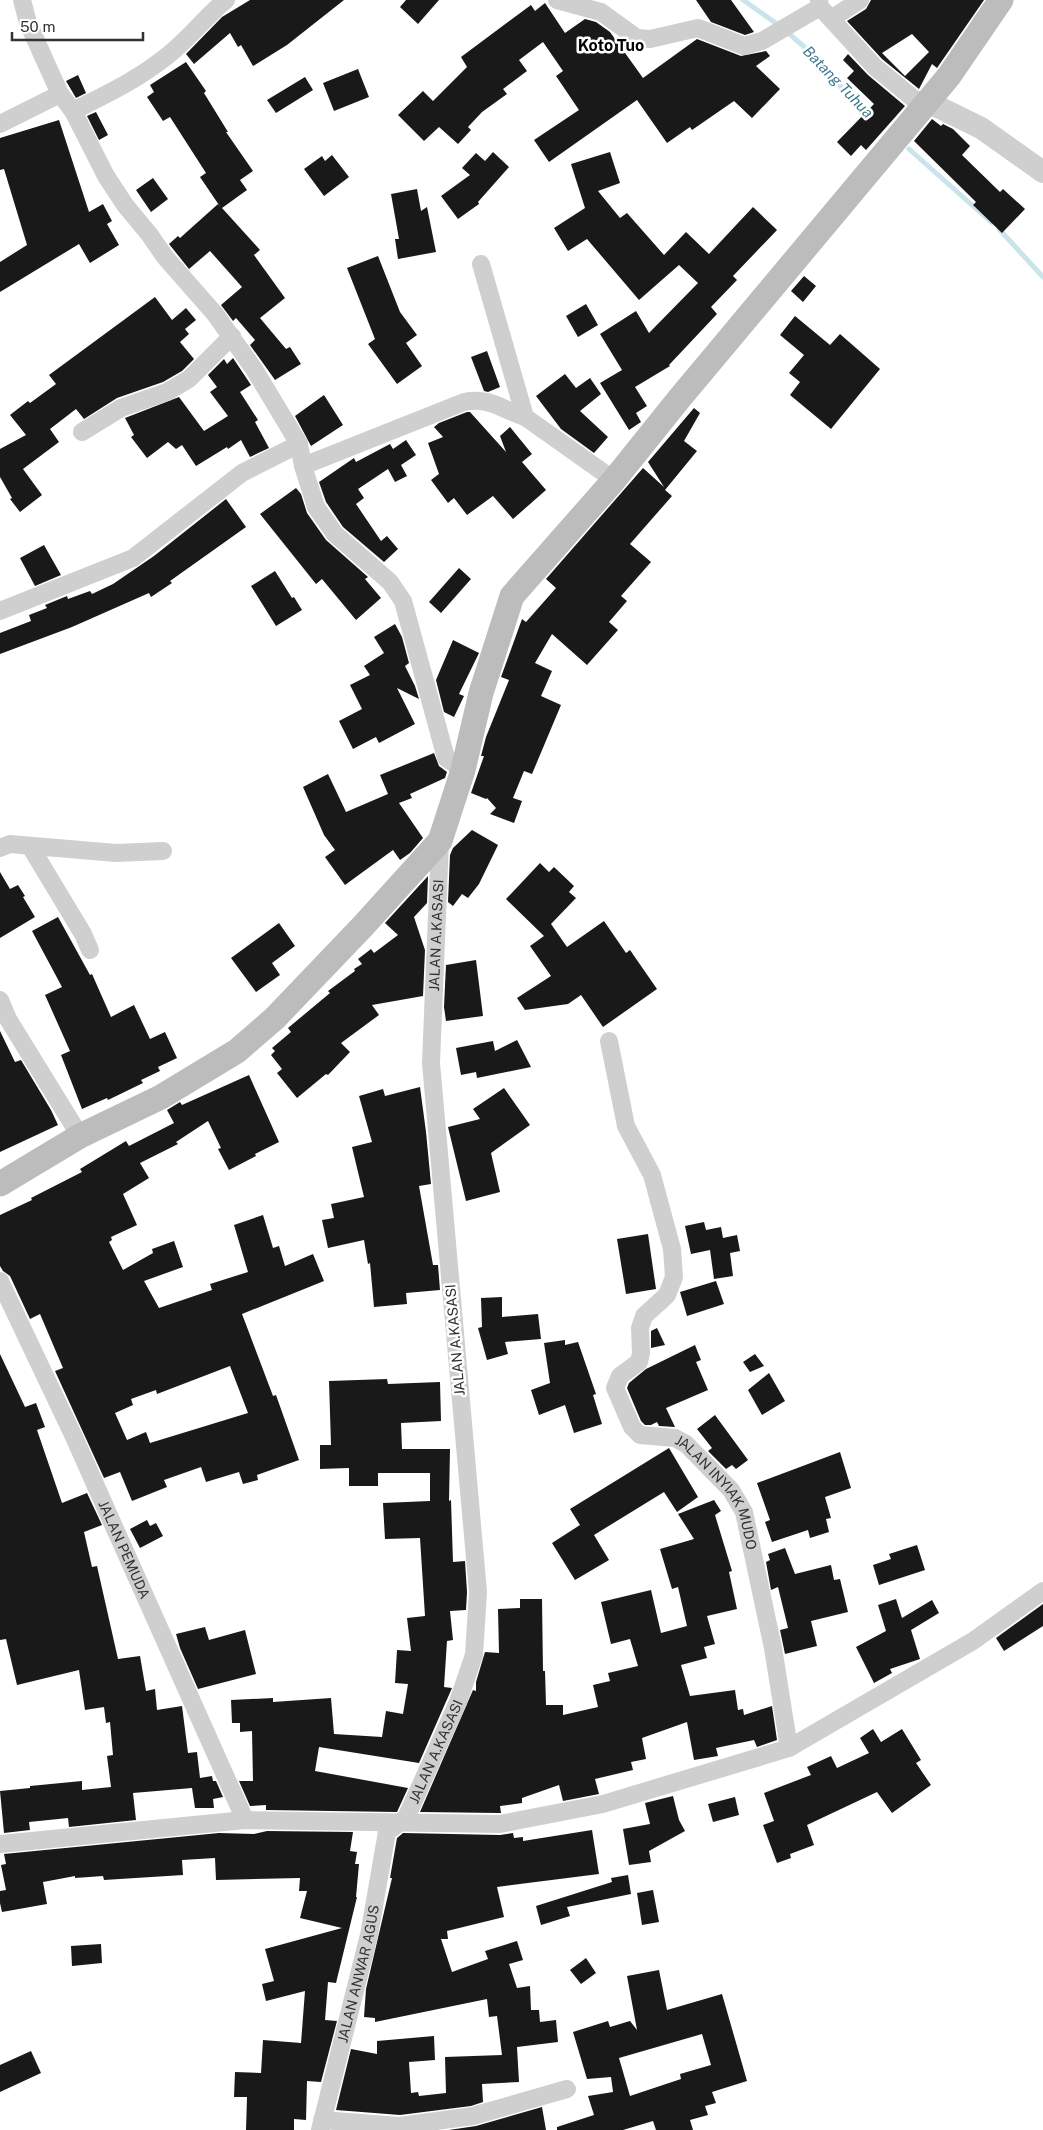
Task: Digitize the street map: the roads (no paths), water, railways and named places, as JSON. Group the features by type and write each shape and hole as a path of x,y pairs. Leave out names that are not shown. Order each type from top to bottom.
{"main road":[{"path":"0,1184 80,1136 161,1097 237,1051 275,1018 363,926 440,841 463,770 481,693 512,596 614,480 679,399 928,102 949,76 1001,0"}],"street":[{"path":"22,0 28,23 60,94 73,111 106,176 125,205 165,257 232,336 299,444 303,466 316,507 335,534 390,582 403,601 446,758 463,770"},
{"path":"73,111 136,79 168,55 208,14 226,0"},
{"path":"557,0 601,12 637,38 650,38 698,28 744,46 762,42 823,8 860,0"},
{"path":"823,8 875,67 914,99 928,102 981,128 1043,172"},
{"path":"0,124 60,94"},
{"path":"481,264 525,416"},
{"path":"82,432 121,408 167,392 189,379 232,336"},
{"path":"303,466 464,402 487,400 509,412 525,416 614,480"},
{"path":"0,612 133,558 242,473 299,444"},
{"name":"JALAN A.KASASI","path":"400,1822 406,1818 461,1693 474,1655 478,1592 431,1063 440,841"},
{"path":"0,848 10,844 116,853 163,852"},
{"path":"30,846 83,934 90,950"},
{"path":"0,1000 4,1020 80,1136"},
{"name":"JALAN INYIAK MUDO","path":"609,1041 626,1126 652,1175 672,1249 674,1277 667,1295 644,1316 640,1328 641,1353 639,1362 620,1376 615,1388 632,1427 640,1435 675,1438 686,1444 731,1490 744,1512 773,1648 788,1748"},
{"name":"JALAN PEMUDA","path":"0,1281 74,1437 244,1820"},
{"path":"0,1844 244,1820 500,1824 603,1804 788,1748 973,1642 1043,1591"},
{"name":"JALAN ANWAR AGUS","path":"321,2125 370,1935 387,1832 400,1822"},
{"path":"321,2125 400,2126 474,2123 567,2089"}],"waterway":[{"name":"Batang Tuhua","path":"743,0 780,26"},
{"name":"Batang Tuhua","path":"786,31 818,59 854,103 869,116"},
{"name":"Batang Tuhua","path":"909,149 991,222"},
{"name":"Batang Tuhua","path":"999,229 1043,277"}],"district":[{"name":"Koto Tuo","path":"611,45"}]}
